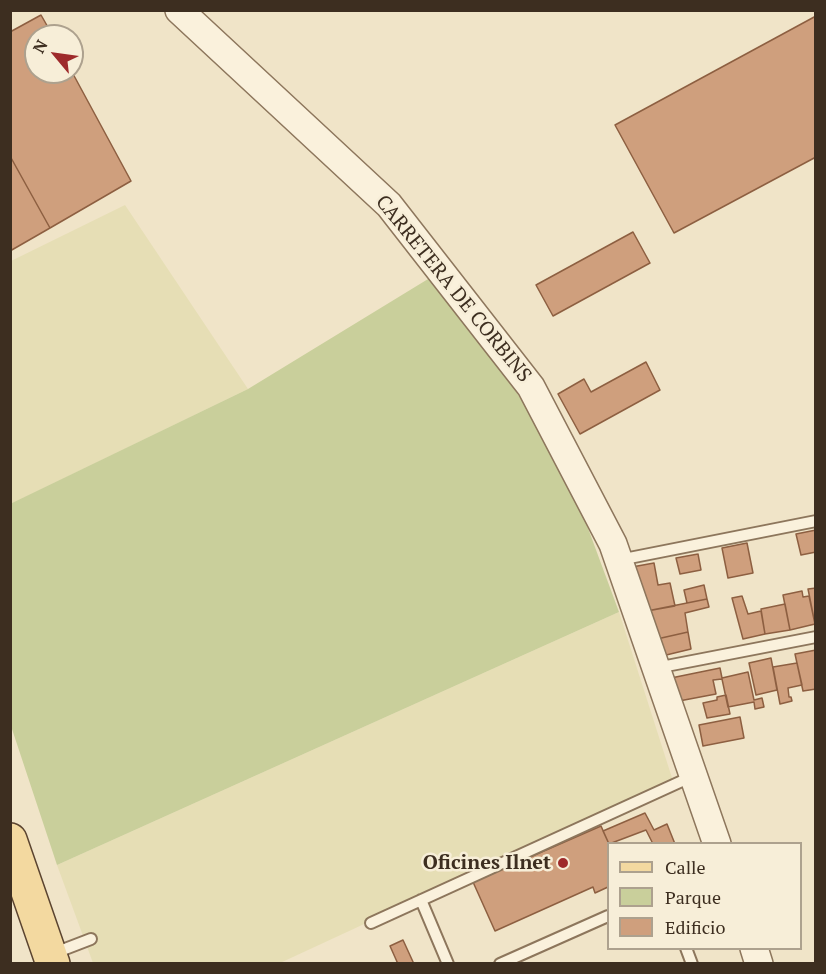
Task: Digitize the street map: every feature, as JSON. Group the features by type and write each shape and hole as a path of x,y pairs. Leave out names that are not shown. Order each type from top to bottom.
{"main road":[{"path":"13,854 51,961"}],"street":[{"name":"CARRETERA DE CORBINS","path":"179,10 389,206 531,387 613,544 717,842"}],"lane":[{"path":"618,560 816,521"},
{"path":"655,668 816,637"},
{"path":"371,923 693,775"},
{"path":"421,900 448,963"},
{"path":"500,963 607,917"},
{"path":"51,961 91,939"}],"shaded area":[{"path":"125,205 248,389 11,504 11,261"},
{"path":"619,612 673,781 280,963 93,963 57,865"}],"green space":[{"path":"433,276 485,345 544,434 582,512 619,612 57,865 11,726 10,504 248,389"}],"building":[{"path":"41,15 46,24 25,24"},
{"path":"816,16 816,157 674,233 615,125"},
{"path":"24,24 24,84 78,84 131,181 50,228 10,156 10,32"},
{"path":"10,156 50,228 10,251"},
{"path":"633,232 650,263 553,316 536,285"},
{"path":"646,362 660,390 580,434 558,394 584,379 591,392"},
{"path":"816,530 816,552 801,555 796,534"},
{"path":"747,543 753,573 728,578 722,548"},
{"path":"698,554 701,570 680,574 676,558"},
{"path":"654,563 658,585 670,583 675,606 647,611 632,567"},
{"path":"704,585 707,599 687,603 684,590"},
{"path":"816,588 816,624 815,624 808,589"},
{"path":"802,591 803,597 809,596 815,624 790,630 783,595"},
{"path":"742,596 748,614 761,611 765,634 743,639 732,598"},
{"path":"707,599 709,607 685,613 688,632 657,639 647,611"},
{"path":"785,604 790,630 765,634 761,609"},
{"path":"688,632 691,649 662,656 657,639"},
{"path":"816,650 816,689 803,691 795,654"},
{"path":"771,658 777,690 756,695 749,663"},
{"path":"797,663 802,685 788,688 792,701 780,704 773,667"},
{"path":"720,668 722,678 748,672 754,700 762,698 764,707 755,709 754,702 728,707 722,679 713,680 716,694 679,701 671,678"},
{"path":"726,695 730,714 707,718 703,703"},
{"path":"740,717 744,738 703,746 699,725"},
{"path":"645,813 654,830 667,824 674,842 652,842 646,830 614,842 608,842 603,831"},
{"name":"Oficines Ilnet","path":"601,826 608,842 607,887 595,893 593,887 495,931 473,882"},
{"path":"403,940 414,964 398,964 390,946"}],"place":[{"name":"Oficines Ilnet","path":"563,863"}]}
